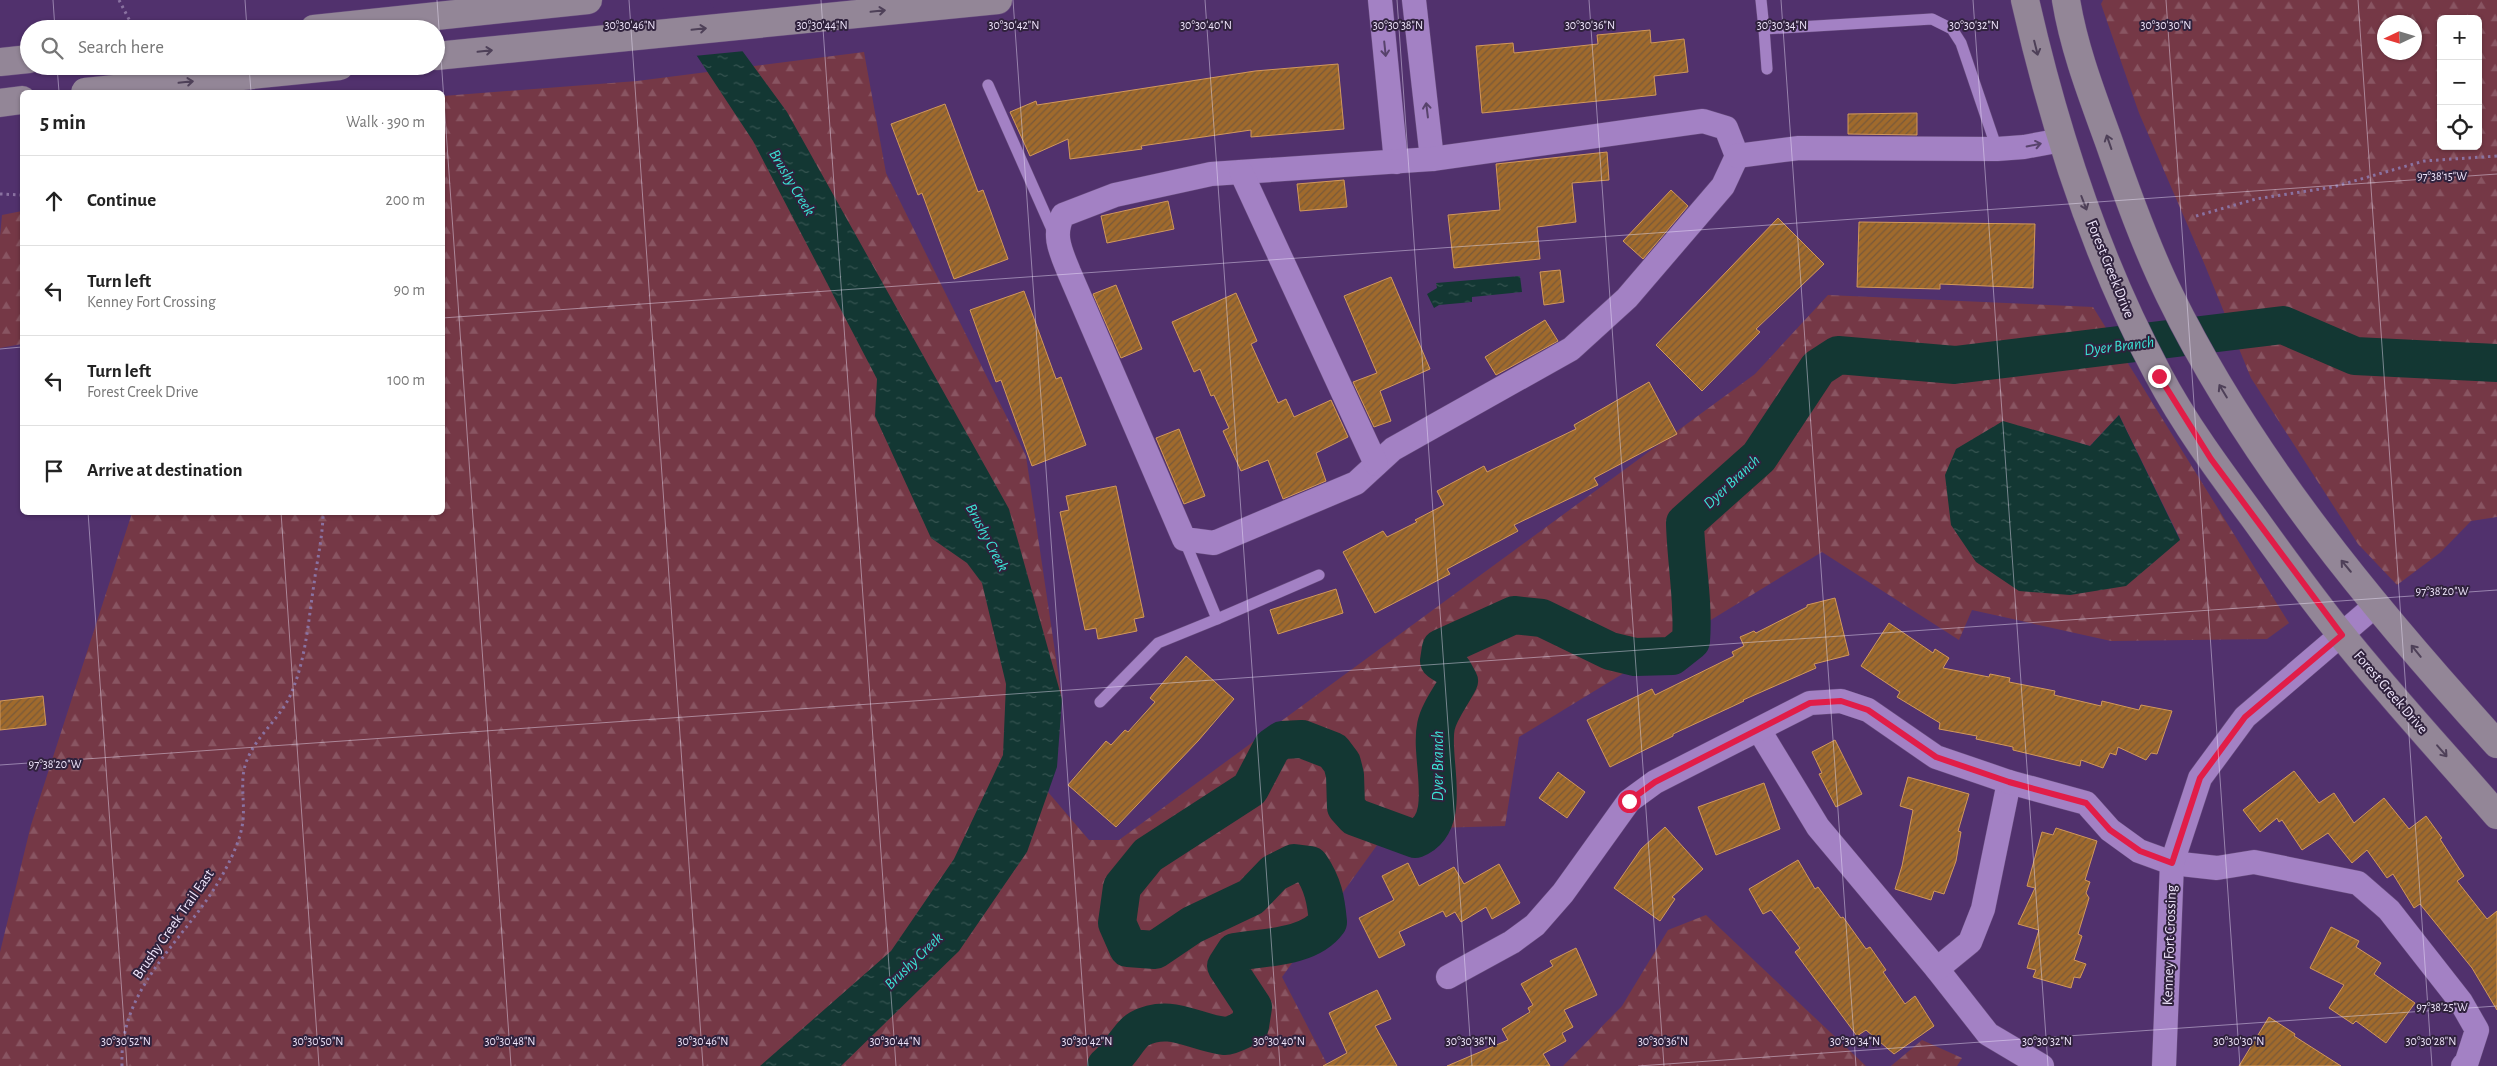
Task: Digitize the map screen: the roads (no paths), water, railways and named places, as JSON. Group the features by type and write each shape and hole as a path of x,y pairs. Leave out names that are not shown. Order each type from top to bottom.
{"street":[{"path":"399,20 588,0"},
{"path":"445,55 998,0"},
{"path":"1380,0 1396,162"},
{"path":"1414,0 1432,159"},
{"name":"Forest Creek Drive","path":"2025,0 2062,140 2127,313 2159,376 2211,459 2342,635 2497,815"},
{"path":"2066,0 2079,57 2144,237 2170,296 2196,346 2248,433 2332,550 2447,689 2497,744"},
{"path":"0,62 20,60"},
{"path":"105,90 252,75"},
{"path":"0,103 20,100"},
{"path":"1702,121 1726,128 1737,156 1723,186 1627,298 1571,349 1393,449 1356,483 1214,543 1184,539 1072,281 1057,240 1058,225 1063,215 1115,195 1212,174 1432,159 1702,121"},
{"path":"1737,156 1799,148 1997,149 2024,147 2062,140"},
{"path":"1241,172 1376,464"},
{"name":"Kenney Fort Crossing","path":"2164,1066 2172,863 2200,778 2245,717 2377,604"},
{"path":"1448,977 1512,942 1535,925 1563,894 1629,801 1655,782 1810,703 1841,701 1868,710 1936,757 2009,782 2086,803 2110,830 2140,851 2172,863 2217,868 2254,862 2358,883 2389,910 2461,1002 2477,1030 2463,1066"},
{"path":"1759,730 1818,826 1937,969 1988,1034 2042,1066"},
{"path":"1937,969 1970,942 1983,909 2009,782"}],"lane":[{"path":"1761,0 1767,68"},
{"path":"1764,29 1932,19 1952,29 1961,43 1997,149"},
{"path":"988,85 1057,240"},
{"path":"1184,539 1217,620"},
{"path":"1100,702 1158,643 1217,620 1319,575"}],"water":[{"name":"Brushy Creek","path":"660,0 705,0 787,112 1009,509 1062,699 1057,767 1027,852 959,951 841,1066 760,1066 891,951 954,859 1003,755 1006,684 982,583 967,563 931,538 875,416 877,379 753,141"},
{"path":"1520,276 1522,292 1472,297 1472,302 1439,305 1434,308 1427,294 1437,288 1436,283"},
{"path":"2119,415 2180,540 2126,586 2070,595 2019,591 1976,562 1951,525 1945,475 1956,449 2003,421 2090,446"}],"waterway":[{"name":"Dyer Branch","path":"1106,1066 1135,1032 1150,1024 1172,1023 1225,1036 1250,1026 1253,1007 1226,966 1235,952 1298,942 1320,931 1328,922 1323,892 1310,865 1294,863 1274,873 1251,897 1192,925 1155,950 1128,948 1117,923 1122,887 1148,855 1250,789 1272,747 1282,740 1302,739 1333,751 1342,763 1345,775 1346,807 1355,817 1415,839 1427,831 1434,819 1438,789 1436,726 1443,709 1459,681 1453,670 1439,661 1441,648 1514,615 1542,618 1610,651 1635,657 1672,656 1691,641 1692,626 1685,523 1759,457 1818,368 1838,355 1955,365 2283,325 2355,356 2497,363"}]}
